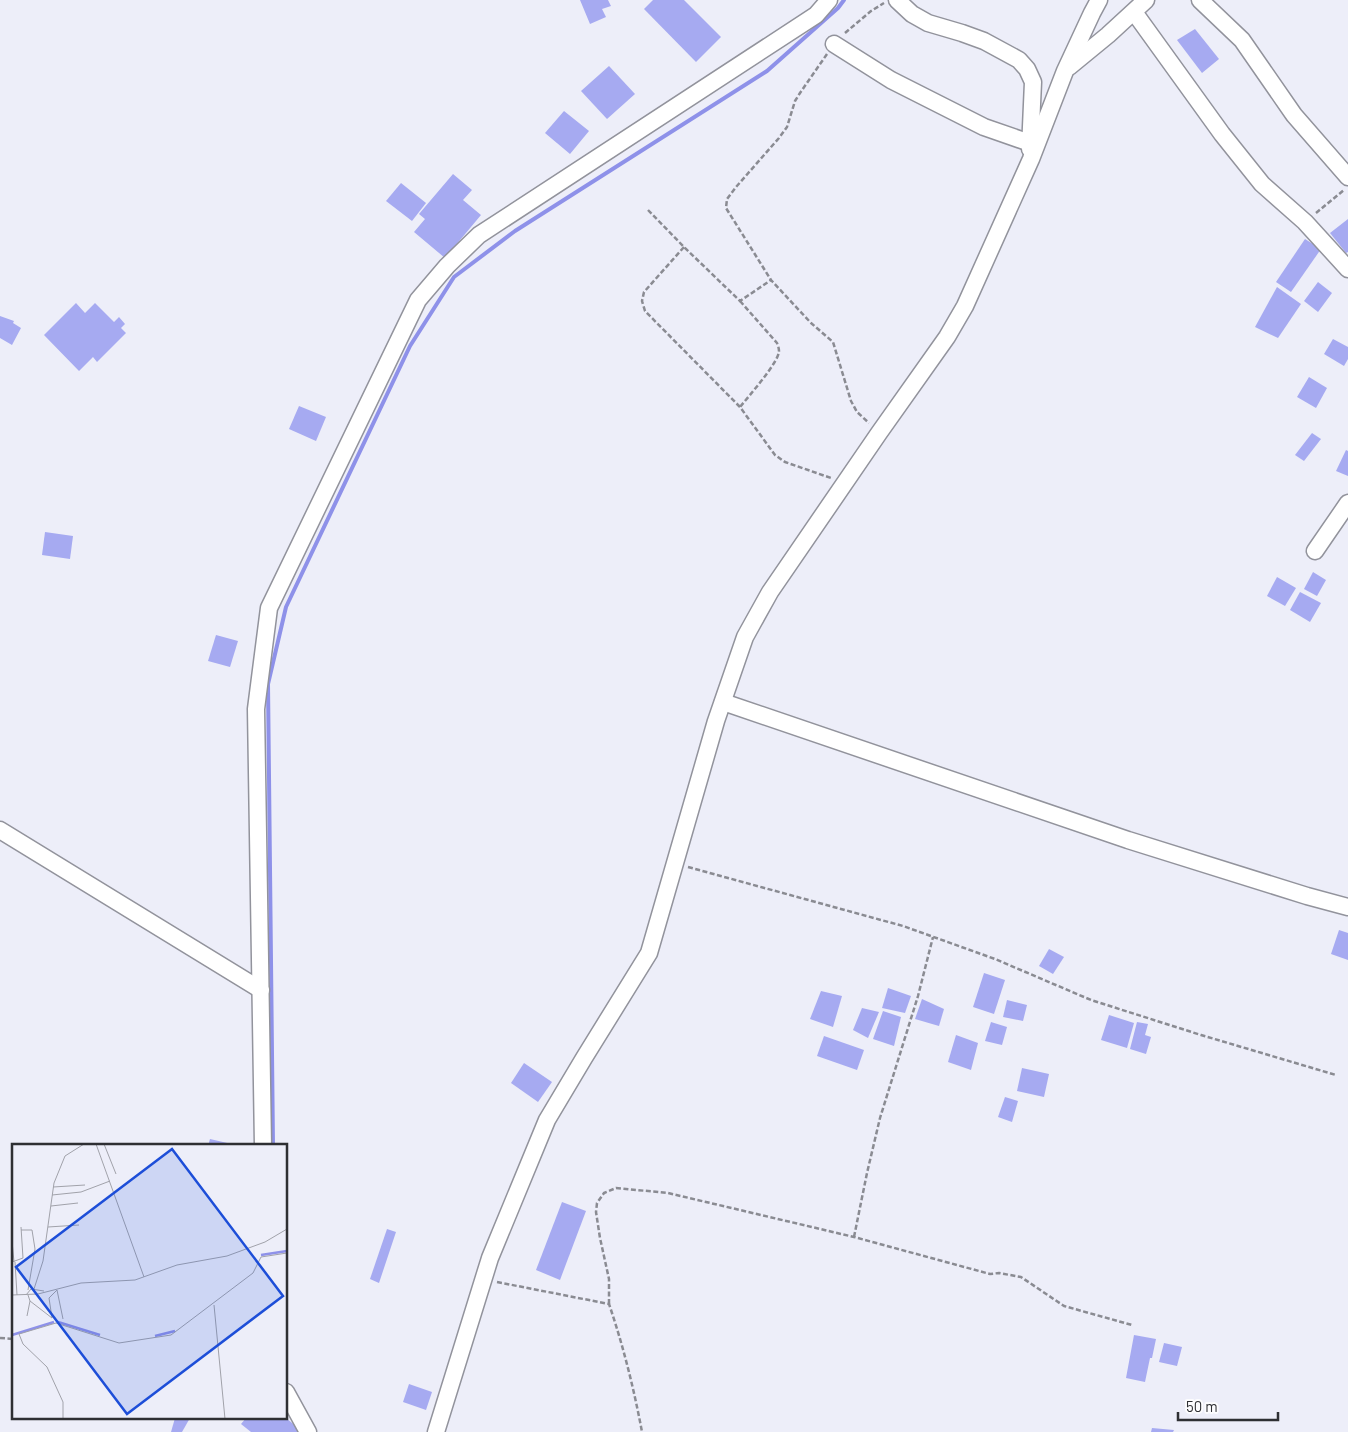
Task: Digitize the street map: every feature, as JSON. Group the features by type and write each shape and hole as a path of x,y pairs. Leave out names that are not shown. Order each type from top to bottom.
{"street":[{"path":"264,1144 256,709 269,608 418,300 447,266 479,235 816,14 829,0"},
{"path":"897,0 912,14 928,23 984,41 1019,60 1028,69 1033,82 1030,151"},
{"path":"436,1432 490,1258 547,1120 649,953 716,721 745,637 770,592 947,337 965,306 1065,71 1099,0"},
{"path":"1065,71 1146,0"},
{"path":"1200,0 1242,40 1294,115 1348,177"},
{"path":"1134,12 1222,134 1262,184 1305,222 1348,269"},
{"path":"834,44 891,80 1030,151"},
{"path":"1315,550 1348,503"},
{"path":"723,702 1128,840 1348,907"},
{"path":"0,830 261,990"},
{"path":"288,1396 308,1432"}],"path":[{"path":"879,433 857,412 850,401 833,342 811,323 771,280 726,208 727,198 779,138 787,126 795,101 834,44 871,11 888,0"},
{"path":"1305,222 1348,186"},
{"path":"648,210 740,301 777,343 779,350 777,358 740,407"},
{"path":"684,247 644,292 642,301 645,311 740,407 775,455 785,462 845,482"},
{"path":"740,301 771,280"},
{"path":"675,863 903,926 996,959 1091,1000 1210,1038 1336,1075"},
{"path":"854,1237 880,1118 918,996 933,937"},
{"path":"642,1432 637,1406 609,1304 609,1280 596,1212 597,1203 604,1193 616,1188 668,1194 854,1237 990,1274 999,1273 1021,1277 1064,1306 1132,1325"},
{"path":"483,1279 609,1304"}],"building":[{"path":"580,0 608,0 611,6 602,9 606,17 590,24"},
{"path":"653,0 684,0 721,37 696,62 644,9"},
{"path":"1195,29 1219,59 1202,73 1177,40"},
{"path":"609,66 635,94 607,119 581,91"},
{"path":"564,111 589,131 570,154 545,133"},
{"path":"453,174 472,190 463,200 481,215 445,258 414,232 425,219 419,214"},
{"path":"401,183 426,203 412,221 386,201"},
{"path":"1348,219 1348,252 1346,253 1330,233"},
{"path":"1305,239 1321,249 1291,292 1276,282"},
{"path":"1318,282 1332,293 1318,312 1304,301"},
{"path":"1277,287 1301,304 1278,338 1255,327"},
{"path":"76,303 85,313 95,303 114,322 119,317 125,324 121,328 126,333 97,362 93,357 79,371 44,335"},
{"path":"0,316 14,321 13,323 21,328 12,345 0,338"},
{"path":"1333,339 1348,347 1348,359 1344,366 1324,354"},
{"path":"1309,377 1327,388 1316,408 1297,397"},
{"path":"299,406 326,417 316,441 289,429"},
{"path":"1312,433 1321,439 1304,461 1295,455"},
{"path":"1346,450 1348,451 1348,476 1336,471"},
{"path":"45,532 73,536 70,559 42,555"},
{"path":"1313,572 1326,580 1317,596 1304,589"},
{"path":"1277,577 1296,588 1285,606 1267,596"},
{"path":"1300,592 1321,603 1310,622 1290,610"},
{"path":"216,635 238,641 230,667 208,661"},
{"path":"1339,930 1348,933 1348,960 1331,954"},
{"path":"1049,949 1064,957 1053,974 1039,966"},
{"path":"984,973 1005,980 994,1014 973,1007"},
{"path":"888,988 911,996 905,1013 882,1008"},
{"path":"821,991 842,996 833,1027 810,1019"},
{"path":"922,999 944,1009 939,1026 915,1019"},
{"path":"1007,1000 1027,1005 1023,1021 1003,1017"},
{"path":"862,1008 879,1012 868,1038 853,1030"},
{"path":"883,1011 901,1017 894,1046 873,1039"},
{"path":"1109,1015 1134,1023 1127,1048 1101,1040"},
{"path":"991,1022 1007,1027 1002,1045 985,1041"},
{"path":"1137,1022 1148,1024 1145,1035 1151,1037 1146,1054 1130,1049"},
{"path":"956,1035 978,1043 971,1070 948,1062"},
{"path":"824,1036 864,1050 857,1070 817,1056"},
{"path":"524,1063 552,1082 538,1102 511,1083"},
{"path":"1022,1068 1049,1074 1044,1097 1017,1091"},
{"path":"1005,1097 1018,1101 1012,1122 998,1117"},
{"path":"210,1139 232,1144 209,1144"},
{"path":"562,1202 586,1211 560,1280 536,1270"},
{"path":"387,1229 396,1232 379,1283 370,1279"},
{"path":"1134,1335 1156,1339 1145,1382 1126,1378"},
{"path":"1164,1343 1182,1347 1177,1366 1159,1362"},
{"path":"409,1384 432,1392 426,1410 403,1402"},
{"path":"174,1420 189,1420 182,1432 171,1432"},
{"path":"244,1420 288,1420 303,1432 251,1432 241,1424"},
{"path":"1152,1428 1174,1430 1173,1432 1151,1432"}],"waterway":[{"path":"273,1144 268,684 286,607 410,346 454,277 515,231 767,71 838,8 844,0"}]}
